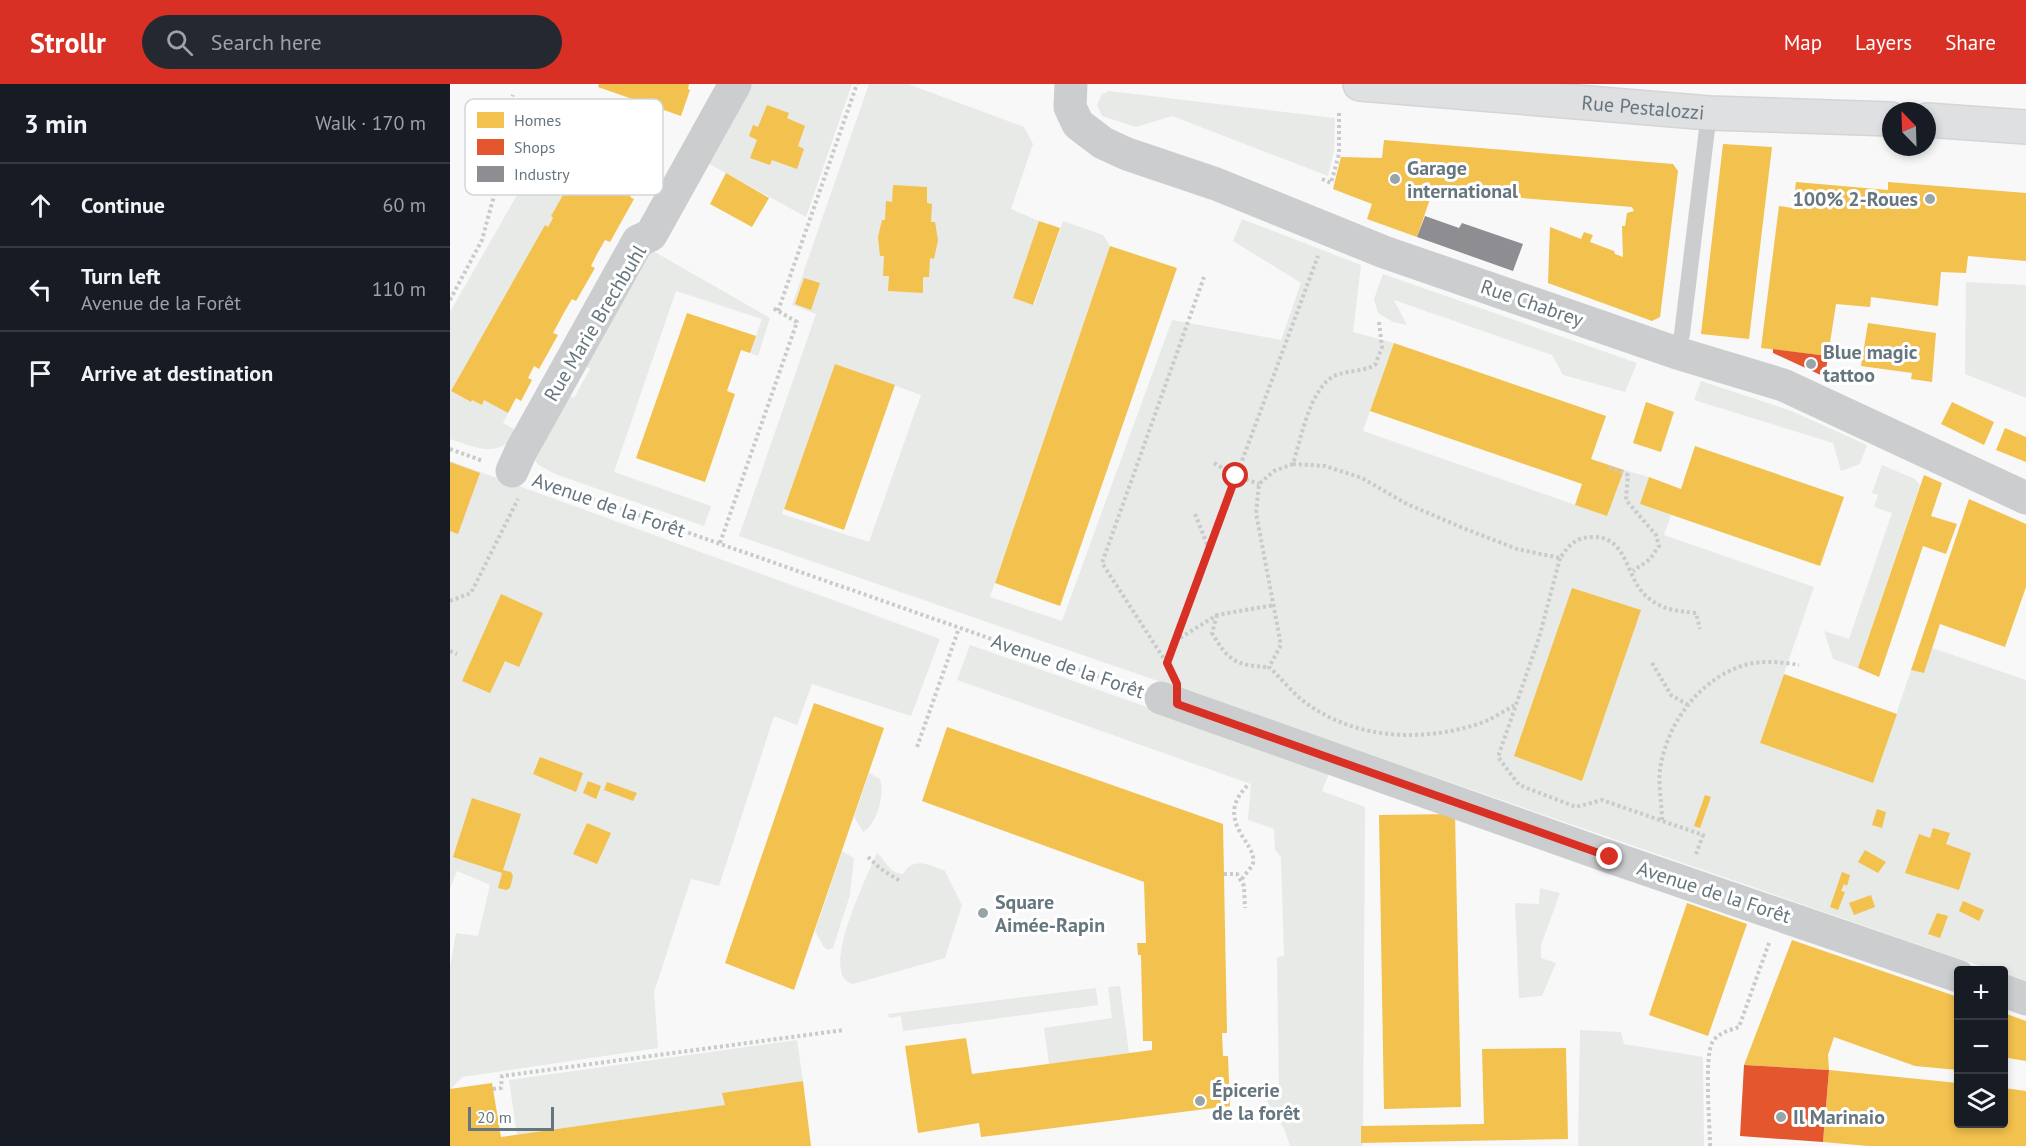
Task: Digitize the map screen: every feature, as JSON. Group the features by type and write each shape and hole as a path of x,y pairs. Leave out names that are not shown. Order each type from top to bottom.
{"street":[{"name":"Rue Marie Brechbuhl","path":"521,474 520,451 638,241 651,235 735,84"},
{"name":"Rue Pestalozzi","path":"1360,84 1709,113 1882,119"},
{"name":"Rue Chabrey","path":"1070,96 1073,117 1084,131 1127,154 1216,184 1384,252 1677,352 1783,385 2026,498"},
{"path":"1936,120 2024,125"},
{"name":"Avenue de la Forêt","path":"1169,701 1685,883 1780,913 1954,974"},
{"path":"2008,992 2026,999"}],"lane":[{"path":"1677,352 1682,334 1709,113"}],"path":[{"path":"778,311 856,84"},
{"path":"512,99 513,95"},
{"path":"1322,179 1331,183 1339,154 1340,112"},
{"path":"450,300 482,240 494,195"},
{"path":"1167,663 1318,255"},
{"path":"1169,701 1177,684 1167,663 1102,563 1204,277"},
{"path":"720,543 797,322 773,308"},
{"path":"1293,464 1318,389 1335,375 1363,371 1375,365 1382,347 1379,322"},
{"name":"Avenue de la Forêt","path":"450,449 1169,701"},
{"path":"1214,463 1236,476 1259,484"},
{"path":"1269,667 1281,645 1256,513 1259,484 1274,471 1293,464 1325,466 1362,478 1407,504 1463,528 1517,549 1560,558"},
{"path":"1609,467 1628,475 1626,500 1656,535 1659,546 1650,560 1633,571"},
{"path":"450,601 471,593 521,474"},
{"path":"1195,514 1209,549"},
{"path":"1685,883 1702,835 1602,800 1576,807 1519,785 1497,758 1539,638 1560,558 1570,543 1584,537 1602,537 1616,545 1633,571 1644,594 1665,609 1696,613 1700,629"},
{"path":"1175,641 1217,615 1274,605"},
{"path":"1217,615 1212,633 1224,653 1245,666 1269,667 1302,699 1340,722 1375,734 1435,735 1481,724 1515,705"},
{"path":"917,747 959,628"},
{"path":"450,651 457,654"},
{"path":"1652,663 1671,695 1688,705"},
{"path":"1662,820 1660,771 1668,737 1688,705 1716,676 1747,664 1799,665"},
{"path":"1245,908 1242,879 1253,862 1253,854 1238,832 1236,806 1237,798 1248,785"},
{"path":"868,857 900,881"},
{"path":"1224,874 1237,874 1242,879"},
{"path":"1710,1146 1709,1061 1712,1044 1722,1033 1739,1027 1780,913"},
{"path":"494,1089 501,1088 502,1076 844,1030"}],"shaded area":[{"path":"748,84 852,84 806,217 706,162"},
{"path":"869,84 908,84 1024,127 1033,144 1011,209 1039,221 1013,298 1034,305 1063,221 1103,235 1110,246 990,597 1062,621 1172,320 1281,340 1301,283 1233,241 1242,219 1361,265 1353,332 1394,343 1363,431 1607,516 1624,470 1649,477 1640,504 1671,515 1664,535 1814,587 1760,743 1873,783 1911,670 1924,673 1932,648 2026,680 2026,982 2008,976 2008,966 1980,966 739,536 816,314 792,305","holes":["835,364 921,395 869,542 782,514"]},
{"path":"1109,91 1335,118 1334,151 1328,176 1172,116 1136,127 1102,116 1097,105 1102,94"},
{"path":"517,195 563,195 551,216 553,218 548,227 545,225 451,391 470,402 472,400 482,405 484,400 508,413 503,423 519,432 502,446 478,448 450,439 450,312"},
{"path":"646,247 770,318 758,356 750,353 762,319 676,291 614,472 711,506 704,526 555,474 537,464 531,450 563,393 574,398 590,369 580,363"},
{"path":"1383,274 1637,363 1625,392 1563,375 1552,355 1394,300 1407,325 1393,322 1378,313 1374,299"},
{"path":"1966,282 2026,285 2026,398 1965,374"},
{"path":"1701,381 1789,410 1867,445 1860,464 1841,471 1833,443 1694,400"},
{"path":"450,461 940,639 911,716 812,684 797,725 774,716 719,886 691,879 654,992 658,1048 462,1077 450,1090 450,967 456,933 478,936 490,885 457,871 450,888"},
{"path":"1882,465 1915,479 1920,485 1858,668 1833,659 1824,631 1849,639 1892,513 1874,507 1878,495 1872,493"},
{"path":"970,645 1330,771 1322,791 1365,807 1363,1146 1290,1146 1284,1129 1265,1098 1279,1097 1277,957 1284,956 1281,857 1275,850 1274,829 1248,820 1251,784 957,680"},
{"path":"869,773 880,779 881,800 876,816 863,832 854,817"},
{"path":"842,851 854,858 850,895 833,948 828,950 823,946 815,931"},
{"path":"877,853 890,869 898,873 903,874 907,868 917,864 945,871 962,905 945,958 853,984 843,977 840,964 842,945 856,902"},
{"path":"1540,888 1560,893 1541,945 1541,958 1556,963 1542,996 1519,998 1515,903 1539,904"},
{"path":"1120,986 1129,1053 1049,1064 1044,1028 1112,1018 1108,987"},
{"path":"1096,988 1098,1005 903,1031 901,1016 889,1018 888,1014"},
{"path":"1580,1030 1621,1032 1624,1044 1703,1057 1704,1146 1578,1146"},
{"path":"797,1040 803,1081 723,1093 725,1105 517,1135 509,1080"}],"building: Homes":[{"path":"599,84 689,84 688,89 690,90 681,116 663,110 663,99 632,99 598,87"},
{"path":"767,105 789,113 787,118 805,126 798,146 804,149 797,169 772,160 770,165 750,158 757,140 749,136 753,125 758,127"},
{"path":"1384,140 1673,164 1678,171 1660,317 1652,321 1548,283 1550,227 1581,239 1584,232 1593,235 1590,242 1623,257 1622,226 1625,226 1627,213 1634,211 1632,207 1448,192 1449,187 1434,187 1417,237 1367,219 1372,204 1333,189 1341,157 1382,158"},
{"path":"1723,144 1772,147 1749,339 1701,334"},
{"path":"726,173 769,198 752,227 710,204"},
{"path":"1796,182 1888,190 1888,182 2026,193 2026,261 1968,256 1966,273 1941,272 1938,306 1871,297 1870,307 1836,304 1828,356 1761,348 1779,206 1793,208"},
{"path":"893,185 927,187 927,203 932,204 931,222 935,222 938,240 934,259 930,258 929,277 923,277 923,293 888,291 889,276 883,276 884,256 880,256 878,237 882,220 885,220 886,201 892,202"},
{"path":"563,195 631,195 630,197 634,199 610,242 605,240 597,254 591,266 595,268 576,301 572,299 566,309 553,333 558,335 539,369 534,366 528,378 532,380 521,401 516,398 508,413 484,400 482,405 472,400 471,402 451,391 545,225 548,227 553,218 551,216"},
{"path":"1039,221 1060,228 1033,305 1013,298"},
{"path":"1110,246 1177,268 1060,606 995,583"},
{"path":"804,278 820,283 811,310 795,304"},
{"path":"687,313 756,336 750,353 741,350 727,391 735,394 705,482 636,458"},
{"path":"1868,323 1936,333 1932,382 1911,379 1912,373 1861,366"},
{"path":"1394,343 1606,416 1591,459 1624,470 1607,516 1575,505 1582,484 1370,411"},
{"path":"835,364 895,385 844,530 784,509"},
{"path":"1646,402 1674,412 1661,452 1633,443"},
{"path":"1952,402 1994,422 1984,445 1941,424"},
{"path":"2005,428 2026,437 2026,462 1996,450"},
{"path":"1695,446 1844,497 1820,566 1640,504 1649,477 1681,489"},
{"path":"450,462 480,473 458,534 450,531"},
{"path":"1924,475 1942,483 1931,516 1957,524 1946,554 1923,546 1879,677 1858,668"},
{"path":"1969,499 2026,524 2026,587 2005,647 1940,624 1924,673 1911,670"},
{"path":"1572,588 1641,610 1582,781 1514,756"},
{"path":"501,594 543,613 519,667 505,661 490,693 462,681"},
{"path":"1784,674 1897,714 1873,783 1760,743"},
{"path":"814,703 884,728 794,990 725,963"},
{"path":"947,727 1223,824 1227,1033 1222,1033 1223,1056 1228,1056 1230,1106 981,1137 979,1123 918,1133 905,1046 966,1038 972,1074 1152,1050 1152,1041 1143,1041 1141,955 1138,955 1137,943 1146,943 1144,882 922,801"},
{"path":"540,757 583,773 576,792 533,774"},
{"path":"588,781 601,786 596,799 583,793"},
{"path":"607,782 637,793 633,801 604,790"},
{"path":"1705,795 1711,797 1700,828 1694,826"},
{"path":"472,798 521,814 503,870 511,872 513,876 510,888 506,890 498,888 502,873 453,857"},
{"path":"1877,809 1886,812 1882,828 1872,825"},
{"path":"1455,814 1461,1107 1384,1109 1379,815"},
{"path":"587,823 611,833 597,864 573,854"},
{"path":"1933,828 1950,833 1946,844 1971,853 1959,890 1905,873 1919,834 1930,838"},
{"path":"1865,850 1886,862 1878,873 1858,862"},
{"path":"1842,872 1850,875 1847,886 1844,884 1841,891 1845,892 1838,910 1830,907"},
{"path":"1871,895 1875,907 1854,915 1849,903"},
{"path":"1963,901 1984,910 1979,921 1959,911"},
{"path":"1687,903 1747,924 1708,1036 1649,1015"},
{"path":"1937,913 1948,916 1940,938 1928,934"},
{"path":"1792,940 1954,996 1954,1070 1915,1066 1834,1037 1828,1055 1829,1070 1744,1065"},
{"path":"2008,1014 2026,1021 2026,1061 2008,1058"},
{"path":"1566,1048 1568,1139 1361,1143 1361,1126 1484,1124 1482,1049"},
{"path":"1829,1070 1954,1083 1954,1128 2008,1128 2008,1089 2026,1091 2026,1146 1868,1146 1823,1142"},
{"path":"803,1081 811,1146 450,1146 450,1089 492,1083 501,1137 725,1105 722,1093"}],"building: Shops":[{"path":"1773,349 1828,356 1825,377 1773,353"},
{"path":"1744,1065 1829,1070 1823,1142 1740,1136"}],"building: Industry":[{"path":"1425,216 1459,228 1462,223 1523,244 1513,271 1417,237"}],"place":[{"name":"Garage international","path":"1395,179"},
{"name":"100% 2-Roues","path":"1930,199"},
{"name":"Blue magic tattoo","path":"1811,364"},
{"name":"Square Aimée-Rapin","path":"983,913"},
{"name":"Épicerie de la forêt","path":"1200,1101"},
{"name":"Il Marinaio","path":"1781,1117"}],"route":[{"path":"1236,476 1167,663 1177,684 1177,704 1610,857"}]}
